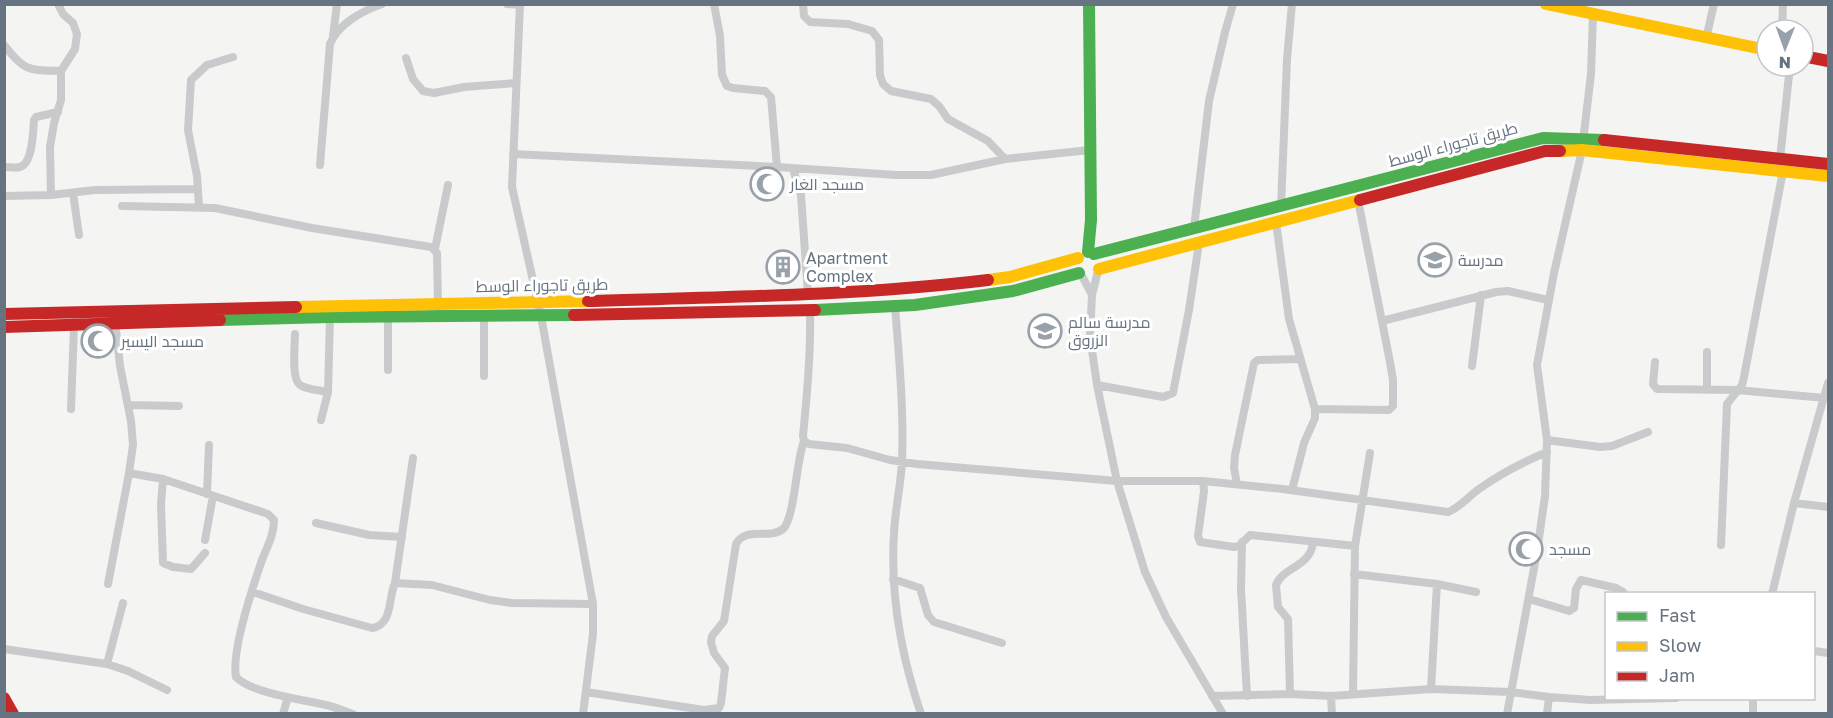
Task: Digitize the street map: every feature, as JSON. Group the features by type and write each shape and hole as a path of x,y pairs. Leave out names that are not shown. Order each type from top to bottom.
{"main road":[{"path":"1080,273 1076,266 1086,255 1091,220 1089,4"},
{"path":"1546,4 1755,48"},
{"name":"طريق تاجوراء الوسط","path":"4,314 115,318 438,304 808,295 913,290 1010,277 1086,255 1544,138 1781,165 1828,164"},
{"path":"4,327 74,326 115,318 541,316 810,310 915,305 1013,291 1080,273 1090,276 1099,270 1358,200 1524,156 1583,144"},
{"path":"1781,165 1828,176"},
{"path":"1086,255 1099,260 1099,270"},
{"path":"4,698 13,714"}],"street":[{"path":"51,195 52,130 61,100 61,71 75,49 77,34 73,23 63,14 58,4"},
{"path":"333,36 337,4"},
{"path":"320,165 327,69 333,36 337,29 382,4"},
{"path":"507,4 520,5 515,83 512,187 514,202 541,316 593,604 593,634 583,714"},
{"path":"714,4 720,36 722,75 727,86 765,91 771,97 777,167"},
{"path":"803,4 804,16 810,22 848,24 872,31 879,40 880,75 883,84 891,91 931,99 948,118 988,141 1005,159"},
{"path":"1194,228 1209,101 1233,4"},
{"path":"1281,207 1287,59 1292,4"},
{"path":"1706,39 1714,4"},
{"path":"1507,714 1542,521 1547,440 1537,365 1548,300 1583,144 1591,74 1593,14"},
{"path":"4,45 18,64 34,70 61,71"},
{"path":"199,207 188,130 191,80 207,65 233,57"},
{"path":"406,58 414,79 423,91 434,93 464,87 515,83"},
{"path":"1721,545 1726,404 1742,385 1744,377 1781,165 1789,78"},
{"path":"4,167 21,167 26,162 36,117 58,112"},
{"path":"513,154 931,175 1005,159 1090,150"},
{"path":"793,169 801,195 808,295"},
{"path":"438,304 435,249 448,185"},
{"path":"4,196 51,195 95,190 198,189"},
{"path":"73,193 78,235"},
{"path":"1315,409 1392,409 1393,380 1358,200"},
{"path":"122,206 199,207 237,212 312,228 424,245 435,249"},
{"path":"1276,222 1289,319 1315,409 1315,418 1304,443 1292,490"},
{"path":"1097,385 1163,397 1173,393 1199,243"},
{"path":"1099,270 1092,295 1090,336 1097,385 1117,481 1145,572 1166,616 1223,714"},
{"path":"1080,273 1092,295"},
{"path":"1382,321 1481,295 1508,291 1548,300"},
{"path":"1472,366 1481,295"},
{"path":"895,306 902,462 894,533 894,579 902,649 921,714"},
{"path":"586,692 704,710 719,708 725,668 714,653 711,642 712,636 724,621 736,544 738,539 744,536 781,530 792,504 798,459 804,441 810,357 810,310"},
{"path":"388,316 388,370"},
{"path":"484,316 484,376"},
{"path":"321,420 328,392 330,317"},
{"path":"108,584 133,445 115,318"},
{"path":"70,410 74,326"},
{"path":"295,334 297,383 303,387 328,392"},
{"path":"1707,352 1707,390"},
{"path":"1237,484 1234,468 1235,455 1254,363 1258,360 1300,359"},
{"path":"1655,362 1653,384 1657,388 1737,390 1825,398"},
{"path":"1772,592 1794,503 1828,383"},
{"path":"129,405 179,406"},
{"path":"1547,440 1606,447 1648,432"},
{"path":"804,441 809,444 847,448 902,462 1117,481 1203,481 1237,484 1451,511 1505,472 1547,452"},
{"path":"205,540 210,495 209,445"},
{"path":"1353,693 1355,546 1370,453"},
{"path":"253,592 372,628 384,623 395,583 413,458"},
{"path":"129,473 163,479 268,514 274,520 273,532 244,618 237,650 236,677 243,683 288,698 329,710 353,714"},
{"path":"163,479 161,504 163,563 173,567 191,569 205,553"},
{"path":"1203,481 1204,491 1198,540 1206,544 1234,547 1250,535 1260,535 1313,543 1355,546"},
{"path":"1794,503 1828,507"},
{"path":"316,523 369,535 402,537"},
{"path":"1242,542 1242,633 1247,696"},
{"path":"1290,694 1288,618 1278,607 1276,585 1278,580 1310,554 1313,543"},
{"path":"1354,574 1437,584 1476,592"},
{"path":"894,579 920,588 928,615 934,622 1002,643"},
{"path":"1529,599 1571,611 1574,608 1576,589 1581,580 1606,585 1623,592"},
{"path":"395,583 432,585 490,600 512,603 593,604"},
{"path":"1431,689 1437,584"},
{"path":"107,664 123,603"},
{"path":"4,649 107,664 128,671 167,690"},
{"path":"1212,696 1290,694 1331,696 1431,689 1511,692 1549,697 1605,700"},
{"path":"1331,696 1332,714"},
{"path":"1547,714 1549,697"},
{"path":"284,714 288,698"}],"traffic: fast":[{"path":"1088,252 1091,220 1089,4"},
{"path":"1094,254 1543,138 1604,140"},
{"path":"815,310 915,305 1013,291 1079,273"},
{"path":"220,320 574,315"}],"traffic: slow":[{"path":"1546,4 1755,48"},
{"path":"1560,151 1582,150 1828,176"},
{"path":"1099,269 1360,200"},
{"path":"988,280 1010,277 1078,258"},
{"path":"296,307 588,301"}],"traffic: jam":[{"path":"1815,58 1828,61"},
{"path":"1604,140 1828,164"},
{"path":"1360,200 1545,151 1560,151"},
{"path":"588,301 838,293 988,280"},
{"path":"4,314 296,307"},
{"path":"574,315 815,310"},
{"path":"4,327 220,320"},
{"path":"4,698 13,714"}],"place":[{"name":"مسجد الغار","path":"767,184"},
{"name":"مدرسة","path":"1435,260"},
{"name":"Apartment Complex","path":"783,267"},
{"name":"مدرسة سالم الزروق","path":"1045,331"},
{"name":"مسجد اليسير","path":"98,341"},
{"name":"مسجد","path":"1526,549"}]}
